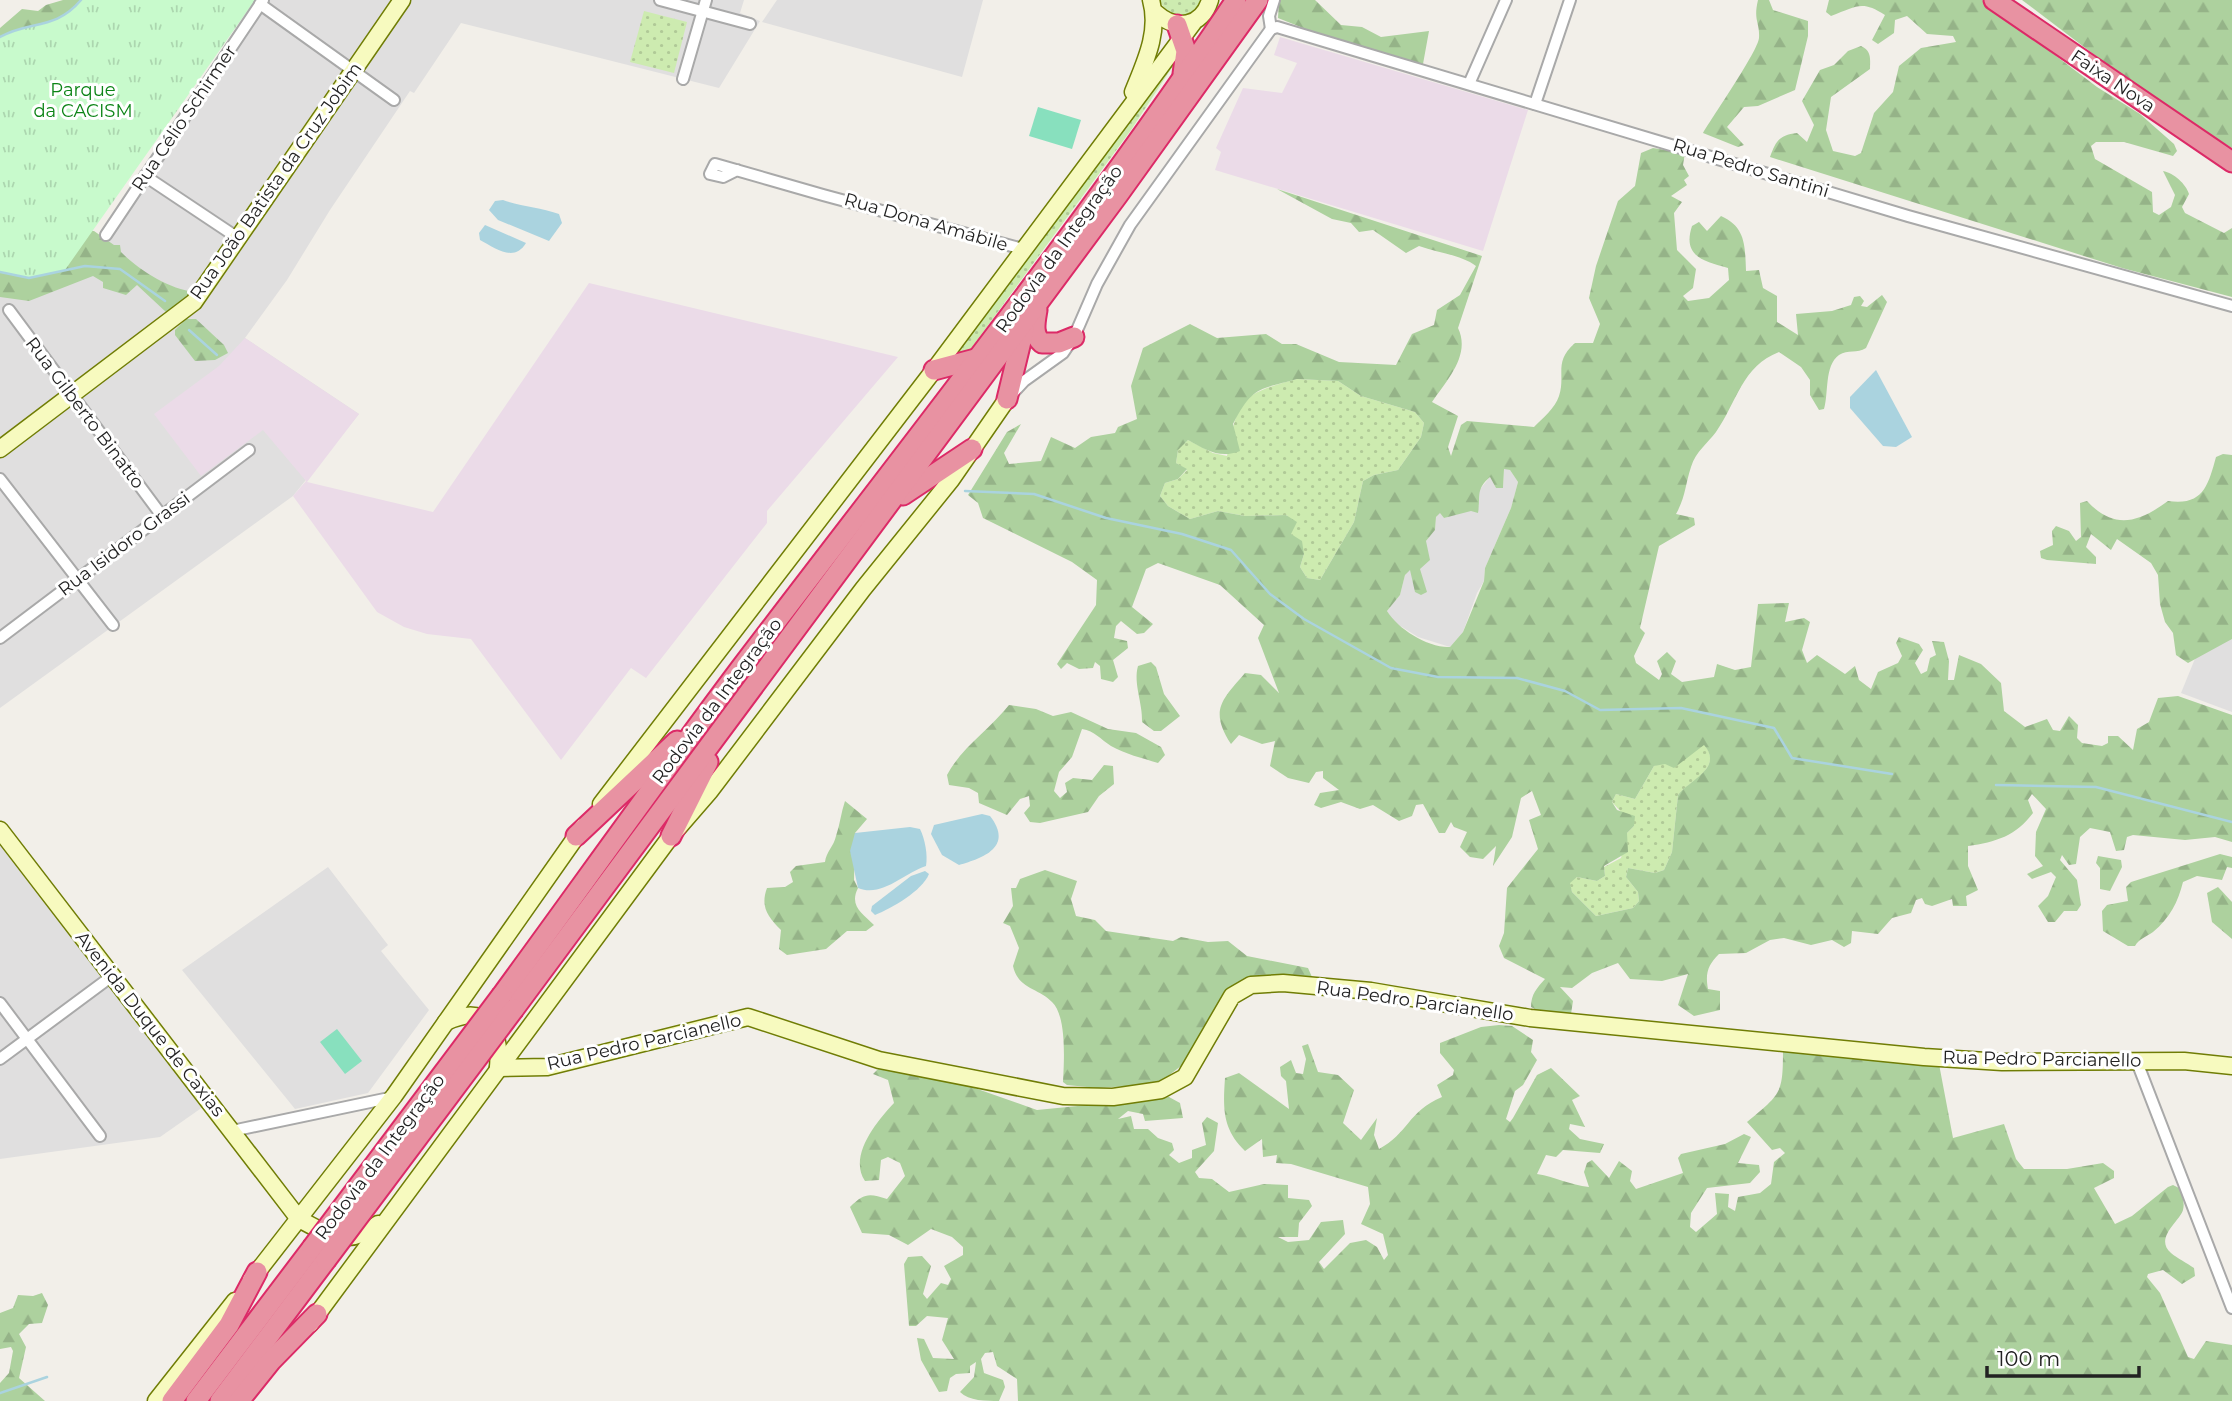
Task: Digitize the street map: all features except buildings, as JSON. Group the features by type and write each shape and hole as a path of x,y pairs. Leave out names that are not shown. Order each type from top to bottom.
{"highway":[{"name":"Rodovia da Integração","path":"508,1002 720,698 979,358 1181,81 1236,0"},
{"name":"Rodovia da Integração","path":"197,1401 319,1254 508,1002 755,688 1258,0"},
{"name":"Faixa Nova","path":"1994,0 2232,162"},
{"path":"1181,81 1186,61 1184,29"},
{"path":"1033,310 1037,339 1048,345 1074,337"},
{"path":"1007,399 1033,310"},
{"path":"934,370 979,358"},
{"path":"890,504 972,449"},
{"path":"671,836 702,772 755,688"},
{"path":"576,836 720,698"},
{"name":"Rodovia da Integração","path":"220,1401 319,1254"},
{"path":"172,1401 229,1325 257,1272"},
{"path":"239,1401 271,1361 317,1314"}],"main road":[{"name":"Rua João Batista da Cruz Jobim","path":"0,449 194,302 402,0"},
{"path":"156,1401 394,1097 576,836 934,370 1184,29 1207,10 1210,0"},
{"path":"1154,7 1184,29"},
{"path":"1127,107 1153,37 1154,7"},
{"path":"251,1401 362,1257 387,1217 671,836 710,792 863,589 951,480 1007,399"},
{"name":"Avenida Duque de Caxias","path":"3,841 112,976 299,1219"},
{"name":"Rua Pedro Parcianello","path":"498,1068 547,1067 748,1017 879,1060 1063,1096 1113,1097 1161,1090 1185,1077 1232,996 1251,985 1283,984 1371,991 1530,1018 1924,1057 2002,1062 2184,1061 2232,1066"},
{"path":"446,1023 462,1015 485,1020 495,1031 500,1047 498,1068"},
{"path":"299,1219 334,1236 350,1238 362,1237 387,1217"}],"street":[{"path":"660,0 704,6 750,24"},
{"path":"1007,399 1024,381 1063,353 1074,337 1097,284 1130,225 1271,29 1269,16 1274,0"},
{"path":"1468,84 1506,0"},
{"path":"1535,104 1570,0"},
{"path":"261,2 394,100"},
{"name":"Rua Célio Schirmer","path":"106,235 261,2"},
{"path":"683,79 704,6"},
{"name":"Rua Pedro Santini","path":"1271,29 1277,27 1908,216 2232,306"},
{"name":"Rua Dona Amábile","path":"737,170 819,189 828,195 1023,249"},
{"path":"145,176 238,238"},
{"name":"Rua Gilberto Binatto","path":"9,310 162,516"},
{"name":"Rua Isidoro Grassi","path":"0,638 249,450"},
{"path":"0,479 113,625"},
{"path":"0,1059 112,976"},
{"path":"0,1003 100,1136"},
{"path":"2137,1062 2232,1308"},
{"path":"232,1131 394,1097"}],"shaded area":[{"path":"263,0 744,0 740,13 760,21 719,88 461,23 414,93 410,91 330,210 287,280 245,338 359,414 293,496 0,708 0,272 85,266"},
{"path":"777,0 983,0 962,77 762,22"},
{"path":"1280,37 1528,110 1483,251 1215,170 1221,152 1216,148 1243,88 1282,93 1297,63 1274,55"},
{"path":"589,283 898,357 767,511 767,523 646,678 631,668 561,760 471,639 427,634 404,627 377,612 293,496 306,481 263,430 201,476 154,414 219,366 245,338 359,414 307,482 433,512"},
{"path":"1504,468 1510,470 1518,482 1511,508 1485,568 1484,581 1463,632 1450,647 1418,637 1394,622 1387,611 1400,595 1405,575 1410,569 1420,569 1426,541 1435,530 1436,517 1440,512 1444,518 1479,506 1477,493 1490,477 1496,488 1503,488"},
{"path":"2232,568 2232,712 2181,693"},
{"path":"0,830 210,1102 160,1137 0,1159"},
{"path":"328,867 388,945 381,951 429,1010 368,1093 295,1109 182,970"}],"green space":[{"path":"63,0 99,0 0,88 0,28 22,9 38,11 46,5"},
{"name":"Parque da CACISM","path":"81,0 255,0 65,270 29,278 0,272 0,37 21,28 52,21 71,10"},
{"path":"1159,0 1202,0 1192,12 1180,16 1169,12"},
{"path":"1279,0 1315,0 1341,25 1362,27 1381,37 1429,31 1423,64 1417,67 1333,40 1278,18"},
{"path":"1758,0 1769,0 1773,10 1808,21 1808,36 1795,90 1758,106 1744,107 1727,127 1744,145 1738,147 1703,133 1757,45"},
{"path":"1829,0 1982,0 2097,87 2140,114 2174,144 2177,151 2173,156 2124,142 2096,142 2091,146 2095,159 2152,192 2153,212 2159,215 2171,207 2175,195 2163,171 2175,177 2187,190 2189,194 2182,207 2185,213 2224,233 2232,228 2232,297 2122,268 1770,157 1776,143 1786,135 1797,133 1807,142 1814,125 1802,101 1820,70 1834,65 1848,51 1861,46 1865,48 1870,56 1870,69 1831,97 1826,130 1833,151 1855,156 1861,153 1874,113 1893,92 1899,66 1921,48 1956,42 1953,36 1927,34 1907,16 1895,20 1894,33 1878,44 1872,40 1885,15 1871,7 1859,6 1831,16 1826,12"},
{"path":"2022,0 2232,0 2232,148 2150,97"},
{"path":"644,11 687,22 674,73 630,62"},
{"path":"1176,55 1177,60 1131,130 967,354 952,360"},
{"path":"1038,107 1081,120 1072,149 1029,136"},
{"path":"1653,148 1685,153 1683,165 1689,176 1684,180 1687,185 1671,196 1682,202 1674,213 1677,250 1696,269 1693,288 1683,296 1688,301 1709,298 1729,280 1728,268 1703,260 1690,245 1692,226 1699,222 1707,231 1721,216 1740,232 1746,271 1759,270 1763,288 1777,296 1777,322 1798,335 1796,314 1832,311 1851,305 1854,297 1860,296 1864,301 1861,306 1867,307 1882,295 1887,302 1866,348 1842,353 1834,360 1829,373 1824,409 1819,410 1810,395 1810,380 1801,367 1779,352 1756,366 1748,376 1716,432 1693,461 1684,496 1676,514 1694,518 1695,525 1659,546 1640,628 1645,633 1634,656 1636,663 1659,680 1662,674 1657,661 1667,652 1676,661 1671,674 1682,682 1714,677 1717,664 1735,670 1751,667 1758,604 1789,603 1785,622 1804,618 1810,622 1802,650 1807,663 1817,655 1845,674 1855,666 1859,680 1871,689 1878,672 1898,663 1902,656 1896,643 1899,637 1919,644 1923,650 1915,663 1921,674 1927,671 1930,658 1936,655 1932,641 1944,642 1949,661 1948,680 1954,680 1959,655 1981,664 2001,683 2004,711 2025,727 2047,719 2053,730 2060,731 2069,716 2078,725 2077,738 2082,743 2102,746 2108,743 2108,736 2118,736 2133,750 2137,729 2149,722 2158,698 2178,696 2232,715 2232,842 2215,837 2185,840 2133,835 2127,837 2124,850 2116,851 2110,832 2090,828 2080,837 2076,864 2069,865 2062,855 2060,860 2077,880 2081,905 2077,911 2064,911 2055,922 2048,922 2038,906 2048,896 2056,877 2051,872 2032,879 2027,874 2043,866 2035,856 2036,832 2046,809 2032,794 2028,800 2033,813 2020,827 1996,840 1968,846 1968,866 1978,890 1966,896 1967,906 1953,906 1952,899 1932,906 1925,904 1922,898 1916,900 1911,913 1892,918 1878,934 1852,931 1851,943 1844,947 1832,940 1811,945 1784,938 1770,940 1746,953 1719,954 1710,966 1707,978 1708,989 1720,991 1720,1010 1694,1016 1678,1005 1688,974 1662,981 1630,979 1618,963 1592,973 1572,988 1560,987 1573,1001 1571,1014 1543,1013 1531,1007 1531,1002 1537,988 1545,979 1504,958 1499,946 1504,933 1507,888 1538,849 1529,820 1541,815 1532,791 1521,798 1512,837 1493,866 1496,846 1483,859 1470,857 1460,847 1467,832 1454,827 1451,822 1445,833 1439,833 1423,804 1416,805 1412,816 1399,821 1373,805 1360,809 1341,802 1321,808 1314,805 1320,793 1339,790 1323,778 1323,771 1316,772 1309,783 1288,778 1270,766 1275,741 1262,744 1239,735 1231,744 1221,722 1221,706 1245,673 1261,675 1279,693 1258,638 1264,625 1220,585 1158,563 1146,569 1132,607 1153,624 1144,633 1137,634 1121,621 1116,626 1114,638 1127,641 1128,648 1113,660 1118,677 1113,682 1101,679 1100,666 1095,662 1093,668 1079,669 1067,663 1061,669 1057,664 1096,605 1097,580 1072,562 983,518 978,503 968,495 1007,432 1021,424 1004,453 1009,464 1041,461 1051,437 1075,448 1091,437 1115,433 1118,427 1137,419 1131,386 1143,348 1190,324 1217,338 1266,334 1282,344 1296,344 1339,362 1396,365 1412,334 1434,325 1437,310 1460,295 1476,266 1457,257 1419,246 1406,253 1373,230 1359,232 1351,223 1332,219 1277,189 1482,256 1458,328 1462,348 1456,367 1432,402 1458,416 1448,447 1451,456 1461,425 1467,421 1534,427 1555,405 1561,388 1564,356 1575,343 1593,343 1600,324 1589,298 1596,266 1618,201 1635,186 1641,153","holes":["1297,379 1338,381 1361,396 1415,412 1424,423 1421,437 1398,470 1374,475 1363,481 1354,522 1320,580 1307,578 1300,567 1304,554 1302,541 1291,534 1297,522 1286,515 1245,516 1218,511 1190,519 1168,506 1160,496 1165,483 1178,479 1187,469 1176,463 1178,450 1188,440 1220,454 1240,451 1233,424 1246,402 1258,391","1504,469 1510,470 1518,482 1511,508 1485,568 1484,581 1463,632 1450,647 1432,644 1414,636 1387,611 1400,595 1405,575 1410,570 1415,592 1421,595 1427,592 1420,569 1430,560 1426,541 1435,530 1436,517 1440,513 1444,518 1471,511 1478,513 1480,490 1490,477 1496,488 1503,488","1704,745 1709,753 1710,760 1703,773 1678,795 1672,852 1664,870 1655,873 1628,868 1626,877 1638,892 1639,901 1633,908 1596,916 1572,892 1570,883 1577,877 1597,881 1605,876 1604,866 1628,852 1627,833 1634,826 1635,816 1617,810 1612,802 1616,794 1635,799 1654,766 1665,764 1674,768"]},
{"path":"70,230 94,231 114,245 120,245 121,252 155,278 195,292 167,313 137,285 126,295 103,288 103,282 93,276 29,301 0,297 0,255"},
{"path":"186,319 196,319 224,345 228,353 215,360 195,361 175,335 175,330"},
{"path":"1297,379 1338,381 1361,396 1415,412 1424,423 1421,437 1398,470 1374,475 1363,481 1354,522 1320,580 1307,578 1300,567 1304,554 1291,534 1287,515 1245,516 1218,511 1190,519 1168,506 1160,496 1165,483 1178,479 1187,470 1176,463 1178,449 1188,440 1213,453 1227,456 1235,422 1245,401 1264,389"},
{"path":"2223,454 2232,455 2232,639 2188,663 2176,655 2173,633 2165,622 2160,604 2158,575 2151,563 2117,539 2111,550 2091,534 2086,547 2096,557 2096,564 2047,560 2041,558 2040,551 2053,545 2052,531 2056,526 2069,531 2076,541 2081,537 2080,503 2087,501 2107,516 2126,520 2146,514 2168,501 2180,502 2196,497 2207,485 2216,457"},
{"path":"1151,662 1156,667 1164,694 1180,716 1161,731 1154,731 1142,722 1137,686 1138,666"},
{"path":"1009,705 1036,709 1053,716 1071,712 1108,729 1136,733 1161,747 1165,755 1158,763 1140,758 1116,749 1094,733 1082,729 1072,757 1059,772 1054,791 1060,798 1067,792 1065,783 1073,778 1092,780 1104,765 1113,766 1114,784 1099,796 1088,812 1040,823 1030,822 1024,813 1030,806 1029,796 1020,799 1007,815 979,803 978,793 969,788 949,785 947,775 960,756"},
{"path":"1704,744 1709,752 1708,767 1678,795 1672,852 1664,870 1655,873 1628,868 1626,877 1638,892 1639,901 1633,908 1596,916 1572,892 1569,882 1577,877 1597,881 1605,876 1604,867 1621,858 1627,833 1634,826 1612,802 1616,794 1635,799 1654,766"},
{"path":"845,801 867,819 855,833 854,880 858,888 855,900 861,913 874,925 866,931 847,931 826,949 787,955 779,949 781,930 769,916 765,906 767,888 785,887 793,882 790,872 796,866 825,862 835,840"},
{"path":"2220,854 2232,857 2232,868 2227,867 2222,880 2197,876 2183,882 2169,915 2159,927 2135,946 2128,946 2103,931 2102,911 2107,905 2128,901 2126,887 2131,882"},
{"path":"2098,856 2121,860 2122,867 2110,891 2100,889 2100,868 2096,863"},
{"path":"1045,870 1077,881 1071,899 1076,916 1095,920 1106,931 1173,941 1181,937 1208,942 1228,941 1247,956 1308,968 1312,977 1249,978 1228,993 1191,1058 1158,1084 1098,1088 1067,1085 1063,1082 1064,1040 1057,1009 1047,997 1019,979 1013,966 1019,948 1010,926 1003,923 1013,906 1011,888 1016,888 1020,879"},
{"path":"2218,887 2232,902 2232,939 2212,922 2207,893"},
{"path":"1512,1026 1533,1040 1531,1052 1537,1060 1523,1085 1515,1091 1506,1119 1510,1122 1513,1118 1537,1075 1551,1068 1580,1096 1572,1100 1585,1127 1570,1124 1569,1129 1580,1139 1604,1144 1600,1153 1563,1150 1556,1157 1546,1155 1537,1174 1589,1187 1584,1172 1587,1163 1592,1160 1609,1178 1619,1161 1632,1171 1630,1181 1636,1189 1683,1173 1678,1158 1681,1154 1725,1144 1744,1134 1751,1137 1738,1163 1759,1165 1760,1172 1750,1183 1707,1188 1691,1213 1690,1227 1696,1232 1717,1214 1715,1193 1729,1194 1728,1207 1735,1211 1738,1197 1760,1193 1771,1184 1774,1162 1785,1153 1780,1148 1772,1150 1747,1122 1774,1098 1778,1091 1781,1084 1783,1048 1939,1064 1953,1138 2004,1124 2016,1159 2024,1169 2067,1169 2103,1163 2114,1171 2114,1178 2094,1188 2115,1224 2132,1216 2168,1187 2173,1185 2179,1188 2183,1210 2169,1230 2165,1242 2171,1253 2194,1268 2195,1276 2182,1284 2163,1270 2148,1274 2147,1277 2160,1293 2188,1357 2194,1359 2206,1341 2232,1345 2232,1401 1018,1401 1017,1379 997,1366 993,1352 985,1353 981,1359 984,1373 1003,1380 1005,1387 999,1401 978,1400 960,1392 974,1377 976,1362 970,1366 970,1373 956,1374 950,1378 947,1391 939,1392 921,1360 917,1338 924,1339 933,1358 954,1359 942,1340 948,1318 927,1316 916,1326 909,1326 904,1264 908,1257 922,1256 931,1266 923,1294 927,1299 941,1283 948,1285 951,1279 944,1266 963,1255 963,1247 952,1237 931,1229 908,1245 889,1235 862,1233 850,1207 867,1196 887,1199 905,1176 900,1163 888,1157 881,1160 879,1180 865,1181 861,1171 862,1150 867,1139 894,1103 888,1080 873,1074 878,1069 966,1085 1037,1110 1169,1097 1180,1103 1183,1118 1145,1121 1143,1114 1128,1111 1118,1119 1131,1116 1134,1129 1148,1129 1158,1138 1172,1143 1174,1150 1169,1155 1179,1163 1192,1158 1192,1150 1206,1145 1202,1123 1207,1117 1218,1123 1214,1151 1195,1172 1199,1178 1212,1179 1229,1192 1264,1184 1288,1185 1288,1198 1309,1200 1312,1206 1299,1223 1298,1237 1278,1237 1288,1242 1309,1240 1321,1222 1343,1220 1345,1234 1319,1262 1324,1269 1350,1243 1366,1240 1377,1247 1384,1260 1388,1255 1383,1234 1361,1224 1370,1204 1368,1187 1291,1164 1276,1163 1277,1155 1263,1157 1262,1139 1245,1151 1237,1143 1228,1126 1224,1099 1225,1078 1239,1073 1289,1109 1286,1081 1281,1076 1280,1067 1291,1060 1296,1073 1303,1074 1306,1059 1302,1046 1308,1044 1318,1072 1338,1075 1354,1090 1343,1123 1361,1140 1377,1118 1374,1135 1379,1149 1396,1137 1422,1109 1442,1097 1437,1085 1453,1075 1454,1070 1440,1053 1440,1043 1481,1027"},
{"path":"337,1029 362,1061 345,1074 320,1042"},
{"path":"42,1293 48,1305 42,1323 29,1324 19,1334 26,1347 19,1378 45,1401 0,1401 0,1383 9,1373 13,1351 11,1347 0,1349 0,1313 13,1308 18,1295 33,1296"}],"water":[{"path":"503,200 559,214 562,223 549,241 498,220 489,210 495,201"},
{"path":"485,225 526,243 516,252 498,250 480,240 479,233"},
{"path":"1876,370 1912,437 1896,447 1883,446 1850,408 1850,397"},
{"path":"982,814 990,816 997,827 999,836 992,849 986,855 959,865 942,855 931,834 934,825"},
{"path":"910,827 920,829 922,833 926,866 876,890 858,888 850,851 855,833"},
{"path":"925,871 929,874 925,880 906,898 875,915 871,911 872,906 911,876"}],"waterway":[{"path":"0,37 21,28 52,21 71,10 81,0"},
{"path":"0,272 29,278 85,266 120,269 165,301"},
{"path":"189,330 217,355"},
{"path":"965,491 1034,494 1106,518 1182,534 1231,550 1270,594 1304,619 1391,668 1438,677 1517,678 1565,691 1600,710 1681,708 1774,728 1792,758 1892,774"},
{"path":"1996,785 2096,787 2232,822"},
{"path":"0,1393 47,1377"}]}
